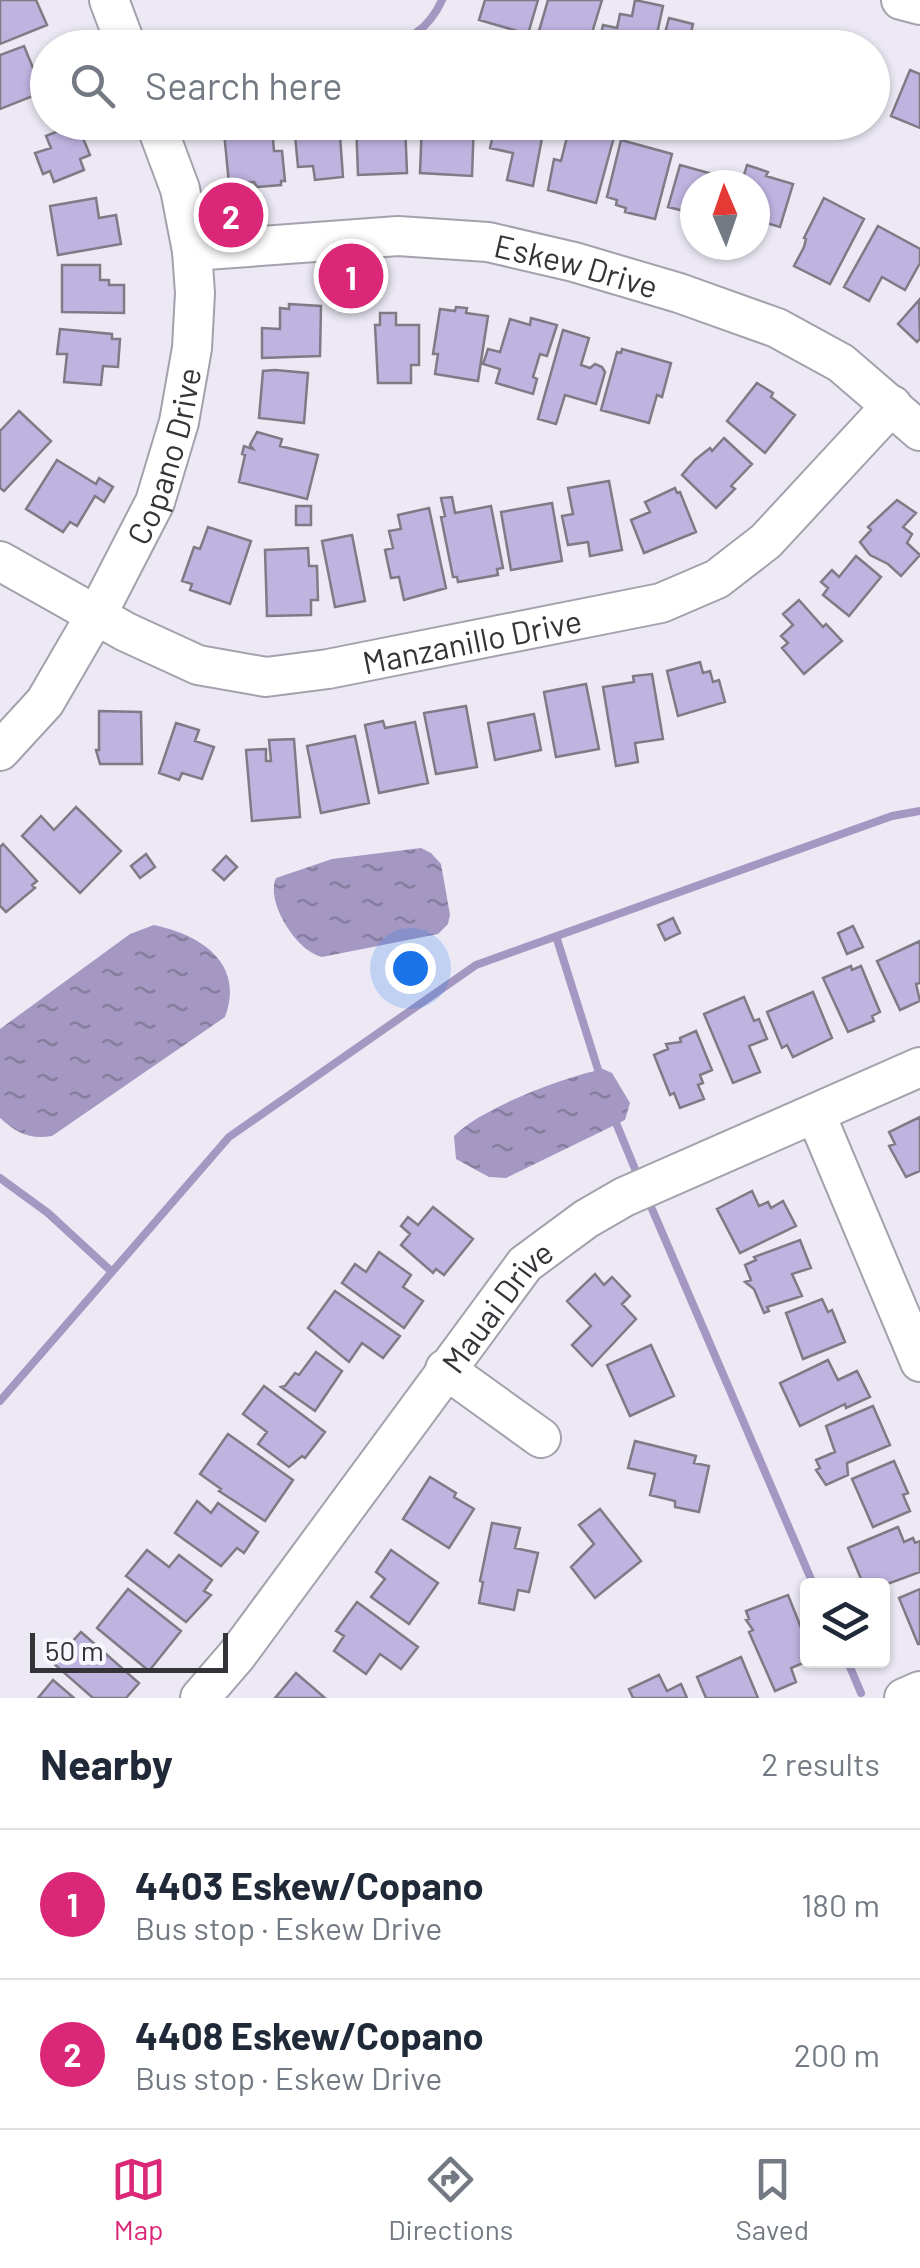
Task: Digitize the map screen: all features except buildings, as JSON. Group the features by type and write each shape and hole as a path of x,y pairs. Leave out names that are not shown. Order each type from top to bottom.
{"street":[{"path":"109,0 120,30"},
{"path":"901,0 920,6"},
{"name":"Copano Drive","path":"0,751 45,702 96,615 155,502 180,422 192,348 195,292 180,189 162,140"},
{"name":"Eskew Drive","path":"192,251 398,236 488,242 679,293 777,328 841,363 920,431"},
{"name":"Manzanillo Drive","path":"0,561 96,615 198,664 266,676 328,669 661,603 717,580 766,541 892,405"},
{"name":"Mauai Drive","path":"200,1698 236,1655 525,1264 586,1219 624,1197 920,1067"},
{"path":"816,1115 920,1362"},
{"path":"445,1369 541,1438"},
{"path":"904,1698 920,1691"}],"water":[{"path":"421,848 441,864 450,915 448,924 438,934 322,957 303,946 279,912 276,878 332,859"},
{"path":"154,925 188,936 215,954 229,981 225,1017 52,1136 30,1136 12,1128 0,1118 0,1029 130,934"},
{"path":"603,1069 612,1073 630,1103 625,1120 506,1178 489,1177 456,1159 454,1136 483,1115 546,1086"}],"waterway":[{"path":"420,30 442,0"},
{"path":"0,1401 229,1137 476,965 892,816 920,811"},
{"path":"556,936 600,1076"},
{"path":"614,1118 635,1169"},
{"path":"0,1178 48,1213 112,1272"},
{"path":"652,1209 811,1578"},
{"path":"850,1668 861,1693"}],"place":[{"name":"4408 Eskew/Copano","path":"231,215"},
{"name":"4403 Eskew/Copano","path":"351,276"}]}
